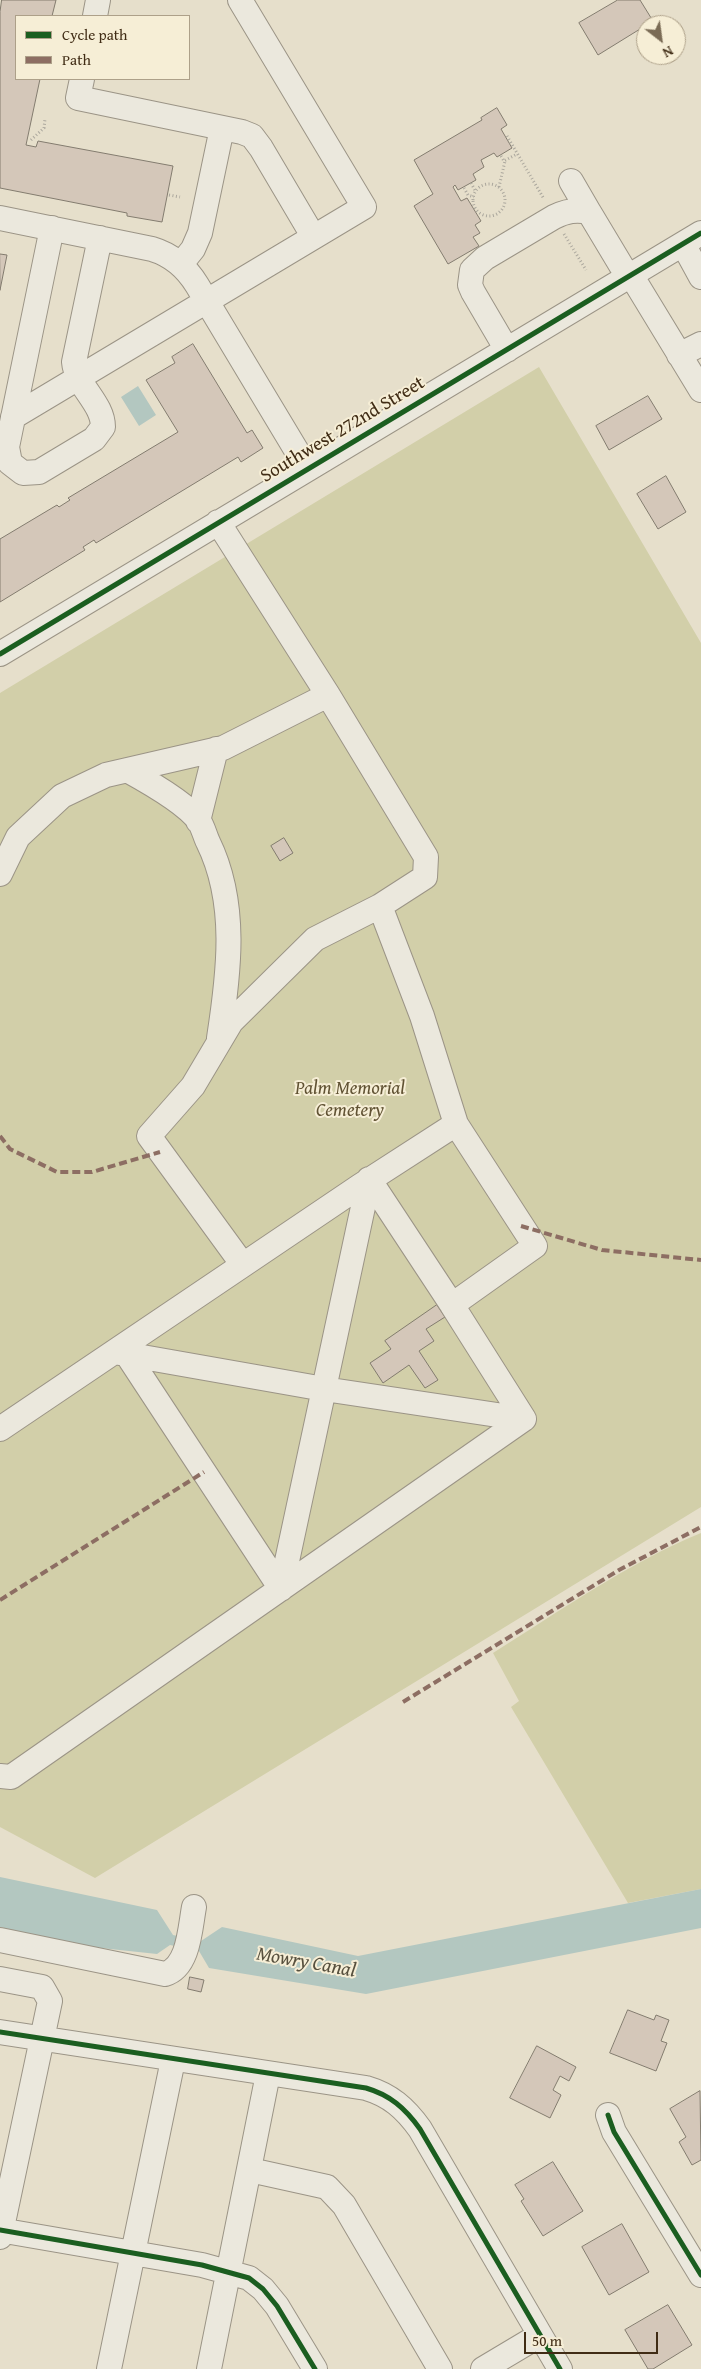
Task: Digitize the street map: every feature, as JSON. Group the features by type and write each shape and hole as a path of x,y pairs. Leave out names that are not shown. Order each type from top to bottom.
{"street":[{"path":"95,15 98,0"},
{"path":"13,417 364,206 240,0"},
{"path":"82,80 78,98 247,133 257,141 313,236"},
{"path":"181,264 192,249 200,233 222,128"},
{"path":"570,181 701,390"},
{"path":"507,350 473,292 470,285 472,270 485,258 554,217 572,210 589,212"},
{"path":"0,218 159,251 181,264 206,300 307,468"},
{"path":"52,228 7,447 10,463 23,473 39,472 94,439 103,428 100,414 78,377 74,362 100,238"},
{"path":"692,239 701,277"},
{"name":"Southwest 272nd Street","path":"0,654 307,468 692,239"},
{"path":"679,355 701,344"},
{"path":"218,522 328,695 426,857 425,877 380,906 315,939 231,1022 193,1086 149,1136 242,1265"},
{"path":"0,874 18,837 62,796 106,776 216,750 328,695"},
{"path":"198,821 216,750"},
{"path":"127,770 161,789 198,821 219,863 229,925 226,987 218,1044"},
{"path":"380,906 422,1016 456,1124 535,1246 452,1305"},
{"path":"0,1429 121,1351 242,1265 456,1124"},
{"path":"369,1180 452,1305 524,1419"},
{"path":"281,1589 369,1180"},
{"path":"121,1351 324,1389 524,1419"},
{"path":"121,1351 281,1589"},
{"path":"0,1776 11,1777 524,1419"},
{"path":"0,1940 165,1974 174,1971 181,1962 194,1907"},
{"path":"0,1979 42,1987 50,2001 0,2232 132,2253 228,2272 256,2282 270,2296 315,2369"},
{"path":"0,2032 172,2060 366,2088 386,2096 402,2107 420,2129 560,2369"},
{"path":"109,2369 172,2060"},
{"path":"209,2369 268,2074"},
{"path":"608,2115 614,2132 701,2274"},
{"path":"250,2170 319,2184 334,2192 344,2205 440,2369"},
{"path":"483,2369 540,2335"}],"path":[{"path":"31,140 44,128 45,119"},
{"path":"507,136 546,203"},
{"path":"498,187 505,161 517,154"},
{"path":"501,156 505,161"},
{"path":"471,183 476,192"},
{"path":"486,184 498,187 504,193 505,200 500,211 494,215 486,215 479,212 474,204 476,192 486,184"},
{"path":"464,188 468,195 474,197"},
{"path":"169,196 180,198"},
{"path":"562,230 586,270"}],"green space":[{"name":"Palm Memorial Cemetery","path":"539,367 701,643 701,1507 95,1878 0,1827 0,693"},
{"path":"701,1533 701,1889 628,1903 511,1707 519,1701 493,1653 621,1573"}],"water":[{"path":"138,386 156,415 139,426 121,397"},
{"name":"Mowry Canal","path":"0,1877 157,1910 173,1935 201,1941 222,1927 358,1956 701,1889 701,1928 366,1994 209,1968 199,1951 170,1945 157,1954 82,1946 0,1927"}],"building":[{"path":"2,0 56,0 52,15 15,15 15,80 40,80 26,145 36,147 38,141 173,166 162,222 127,216 127,213 0,188 0,12"},
{"path":"618,0 640,0 649,15 636,15 636,32 598,55 579,23"},
{"path":"497,108 507,125 501,129 512,148 497,157 494,153 481,160 484,167 473,174 476,180 458,190 455,185 453,187 461,201 467,198 481,221 475,225 480,233 473,237 479,246 448,264 414,206 433,194 414,160 482,120 481,118"},
{"path":"0,254 7,255 0,290"},
{"path":"193,344 247,433 252,430 263,448 241,462 238,457 96,543 94,540 83,547 85,550 0,602 0,539 57,505 59,507 70,500 68,498 178,432 146,380 175,363 172,357"},
{"path":"648,396 662,419 609,450 596,426"},
{"path":"666,476 686,512 658,529 637,494"},
{"path":"284,838 293,853 280,861 271,846"},
{"path":"437,1305 445,1317 426,1329 434,1341 419,1351 438,1380 425,1388 409,1365 383,1383 370,1363 391,1349 385,1341"},
{"path":"190,1977 204,1980 201,1992 188,1989"},
{"path":"628,2010 654,2020 656,2015 669,2020 661,2041 667,2043 656,2071 610,2053"},
{"path":"537,2046 576,2067 569,2081 560,2076 553,2090 561,2095 550,2118 510,2098"},
{"path":"700,2091 701,2160 692,2165 679,2142 686,2137 670,2109"},
{"path":"553,2162 583,2211 543,2236 521,2201 524,2199 515,2185"},
{"path":"622,2224 649,2272 609,2295 582,2247"},
{"path":"668,2305 692,2345 653,2369 648,2369 625,2330"}],"marked path":[{"path":"0,1136 10,1149 57,1172 92,1172 160,1152"},
{"path":"521,1226 602,1250 701,1260"},
{"path":"0,1600 204,1472"},
{"path":"403,1702 619,1570 701,1527"}],"cycle path":[{"path":"0,654 701,233"},
{"path":"0,2032 366,2088 382,2094 403,2109 420,2129 560,2369"},
{"path":"608,2115 614,2132 701,2275"},
{"path":"0,2230 202,2265 249,2278 263,2289 277,2306 315,2369"}]}
